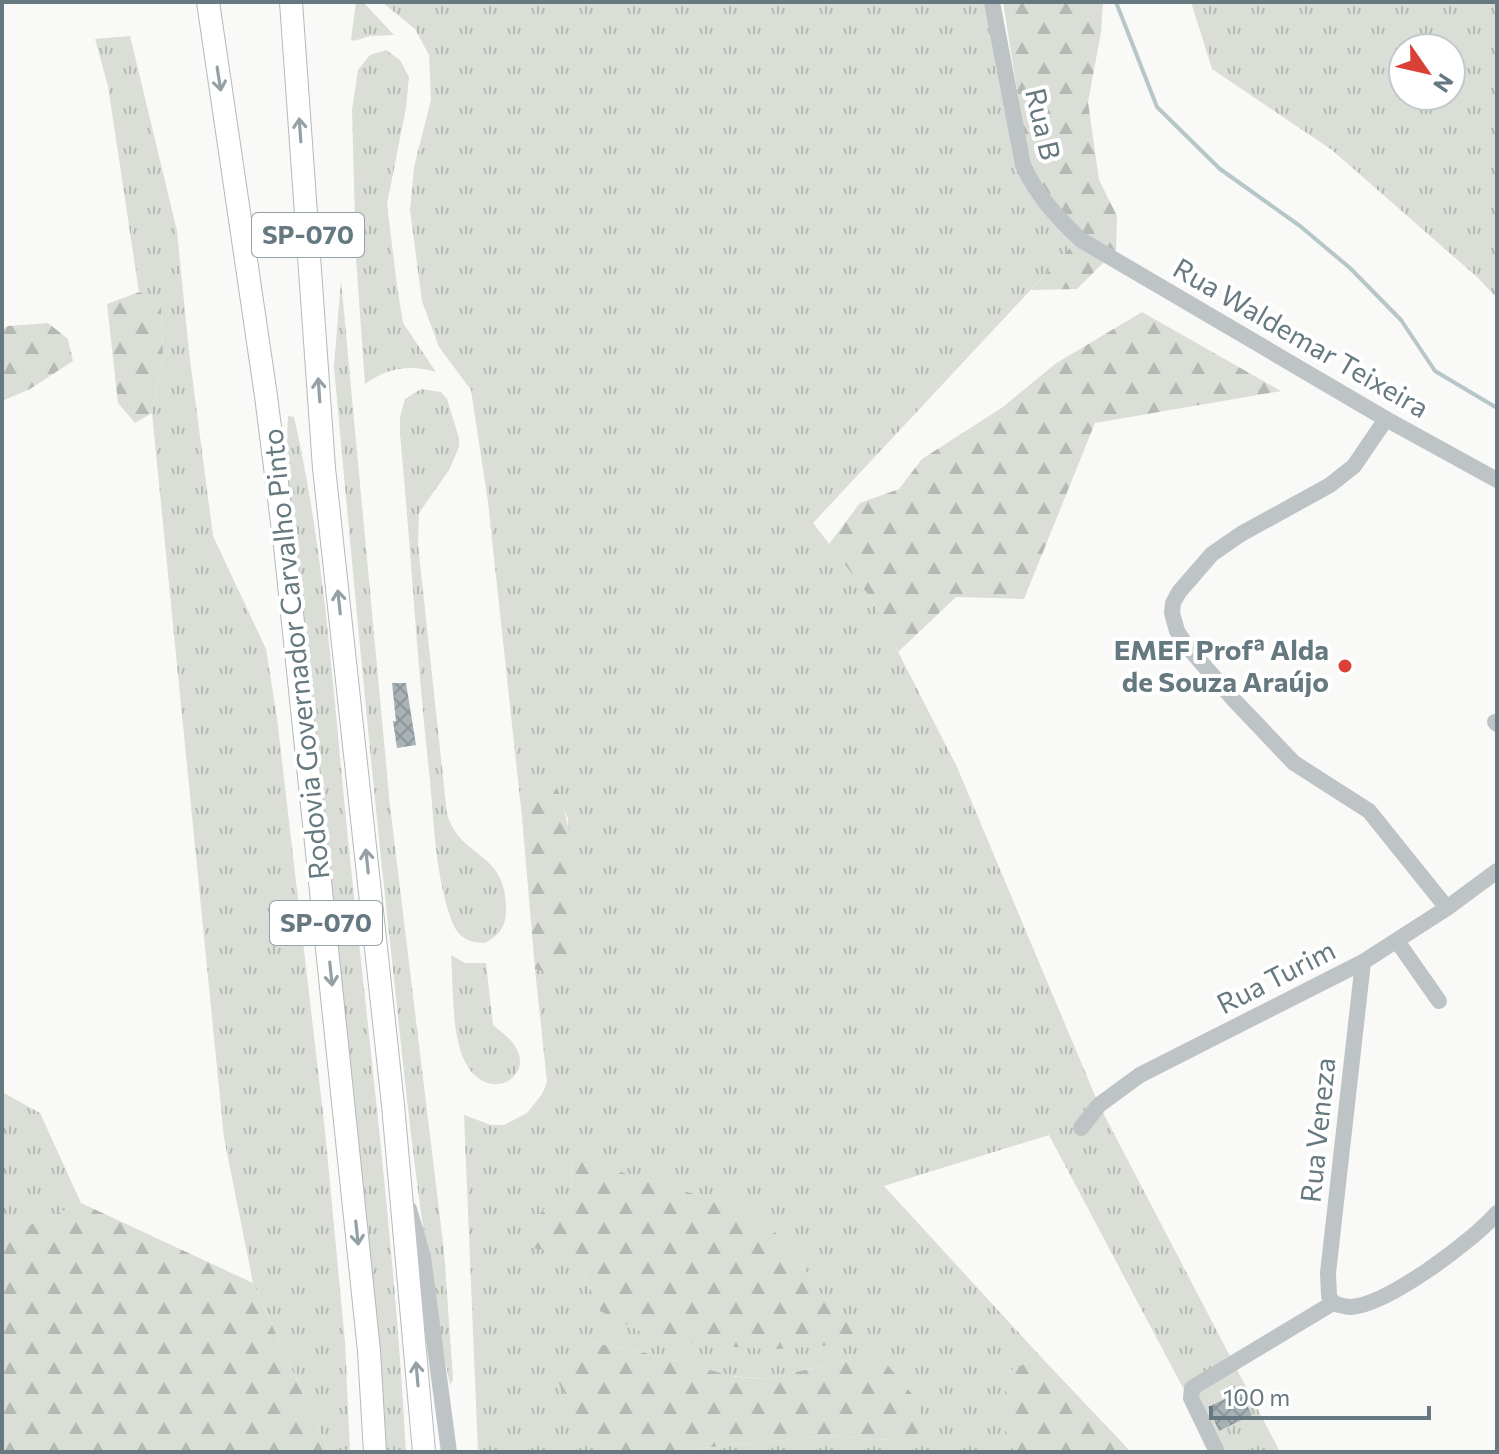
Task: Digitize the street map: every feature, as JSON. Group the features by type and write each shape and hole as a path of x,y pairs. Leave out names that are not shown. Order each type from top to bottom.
{"highway":[{"name":"Rodovia Governador Carvalho Pinto","path":"208,2 285,546 369,1351 375,1452"},
{"name":"Rodovia Governador Carvalho Pinto","path":"291,2 324,468 400,1179 424,1452"}],"street":[{"name":"Rua B","path":"992,2 1023,165 1043,202 1081,240"},
{"name":"Rua Waldemar Teixeira","path":"1081,240 1386,419 1497,480"},
{"path":"1386,419 1354,466 1330,485 1241,534 1206,559 1179,592 1172,613 1177,631 1186,645 1294,763 1369,811 1447,908"},
{"name":"Rua Turim","path":"1081,1128 1099,1105 1140,1075 1363,962 1447,908 1497,871"},
{"path":"1397,941 1439,1001"},
{"name":"Rua Veneza","path":"1333,1303 1329,1296 1328,1273 1363,962"},
{"path":"400,1179 423,1257 449,1452"},
{"path":"1217,1452 1191,1398 1192,1388 1333,1303 1351,1307 1365,1305 1423,1274 1457,1251 1497,1213"}],"green space":[{"path":"356,2 363,2 394,35 351,39"},
{"path":"382,2 992,2 1018,147 1075,234 1069,249 813,523 870,597 957,767 1099,1105 1280,1452 1217,1452 1049,1135 884,1186 1040,1356 1005,1373 1005,1437 1016,1452 662,1452 825,1436 892,1440 853,1359 765,1379 731,1376 646,1353 589,1342 586,1434 609,1452 478,1452 464,1115 491,1125 504,1125 527,1113 543,1093 547,1082 535,969 565,980 568,819 554,784 522,817 488,502 471,390 439,347 422,301 410,210 414,167 431,100 429,55 415,29","holes":["571,1155 741,1208 787,1241 818,1291 858,1331 600,1311 577,1257 543,1210 572,1197"]},
{"path":"1003,2 1103,2 1101,32 1088,102 1099,180 1117,216 1116,250 1077,289 1031,290 1069,249 1075,235 1032,184"},
{"path":"1191,2 1497,2 1497,298 1477,277 1332,150 1212,69"},
{"path":"130,36 177,231 213,536 266,649 277,718 325,1131 345,1342 350,1452 329,1452 253,1283 224,1138 152,413 163,358 161,304 139,292 108,86 95,39"},
{"path":"386,50 400,60 409,77 387,204 397,286 403,323 436,372 417,368 399,369 365,384 356,258 352,110 358,70 370,55"},
{"path":"341,280 390,806 444,1251 453,1379 450,1385 418,1187 371,756 334,367"},
{"path":"139,292 161,303 163,358 152,413 135,423 118,403 107,304"},
{"path":"1142,312 1281,391 1095,423 1024,599 956,597 898,652 870,597 829,544 860,503 899,489 922,459 1003,407 1055,364"},
{"path":"48,323 68,339 73,361 30,389 2,401 2,329"},
{"path":"421,389 441,392 447,399 459,438 459,447 449,470 419,513 418,545 447,814 462,840 492,866 505,892 504,923 497,934 485,943 466,939 455,929 447,908 437,853 400,434 400,417 405,399"},
{"path":"288,416 294,417 305,470 328,632 389,1226 406,1452 380,1452 285,490"},
{"path":"554,783 566,817 574,889 573,950 565,980 535,969 522,817"},
{"path":"451,955 465,963 486,963 493,1025 513,1043 520,1059 518,1070 511,1079 501,1084 476,1077 466,1063 456,1031"},
{"path":"2,1092 40,1113 81,1203 2,1237"},
{"path":"571,1155 741,1208 787,1241 818,1291 859,1331 835,1345 775,1349 714,1346 653,1338 600,1311 577,1257 533,1248 529,1226 543,1210 572,1197"},
{"path":"81,1203 253,1283 329,1452 2,1452 2,1237"},
{"path":"589,1342 646,1353 736,1377 765,1379 853,1359 885,1362 912,1394 927,1431 892,1440 825,1436 662,1452 607,1452 586,1434 553,1373"},
{"path":"1040,1356 1131,1452 1016,1452 1005,1437 1005,1373"}],"building":[{"path":"392,683 406,683 416,745 397,748"},
{"path":"1240,1392 1252,1415 1219,1431 1208,1407"}],"waterway":[{"path":"1116,2 1157,107 1220,169 1300,226 1350,268 1401,320 1435,371 1497,408"}],"place":[{"name":"EMEF Profª Alda de Souza Araújo","path":"1345,666"}]}
